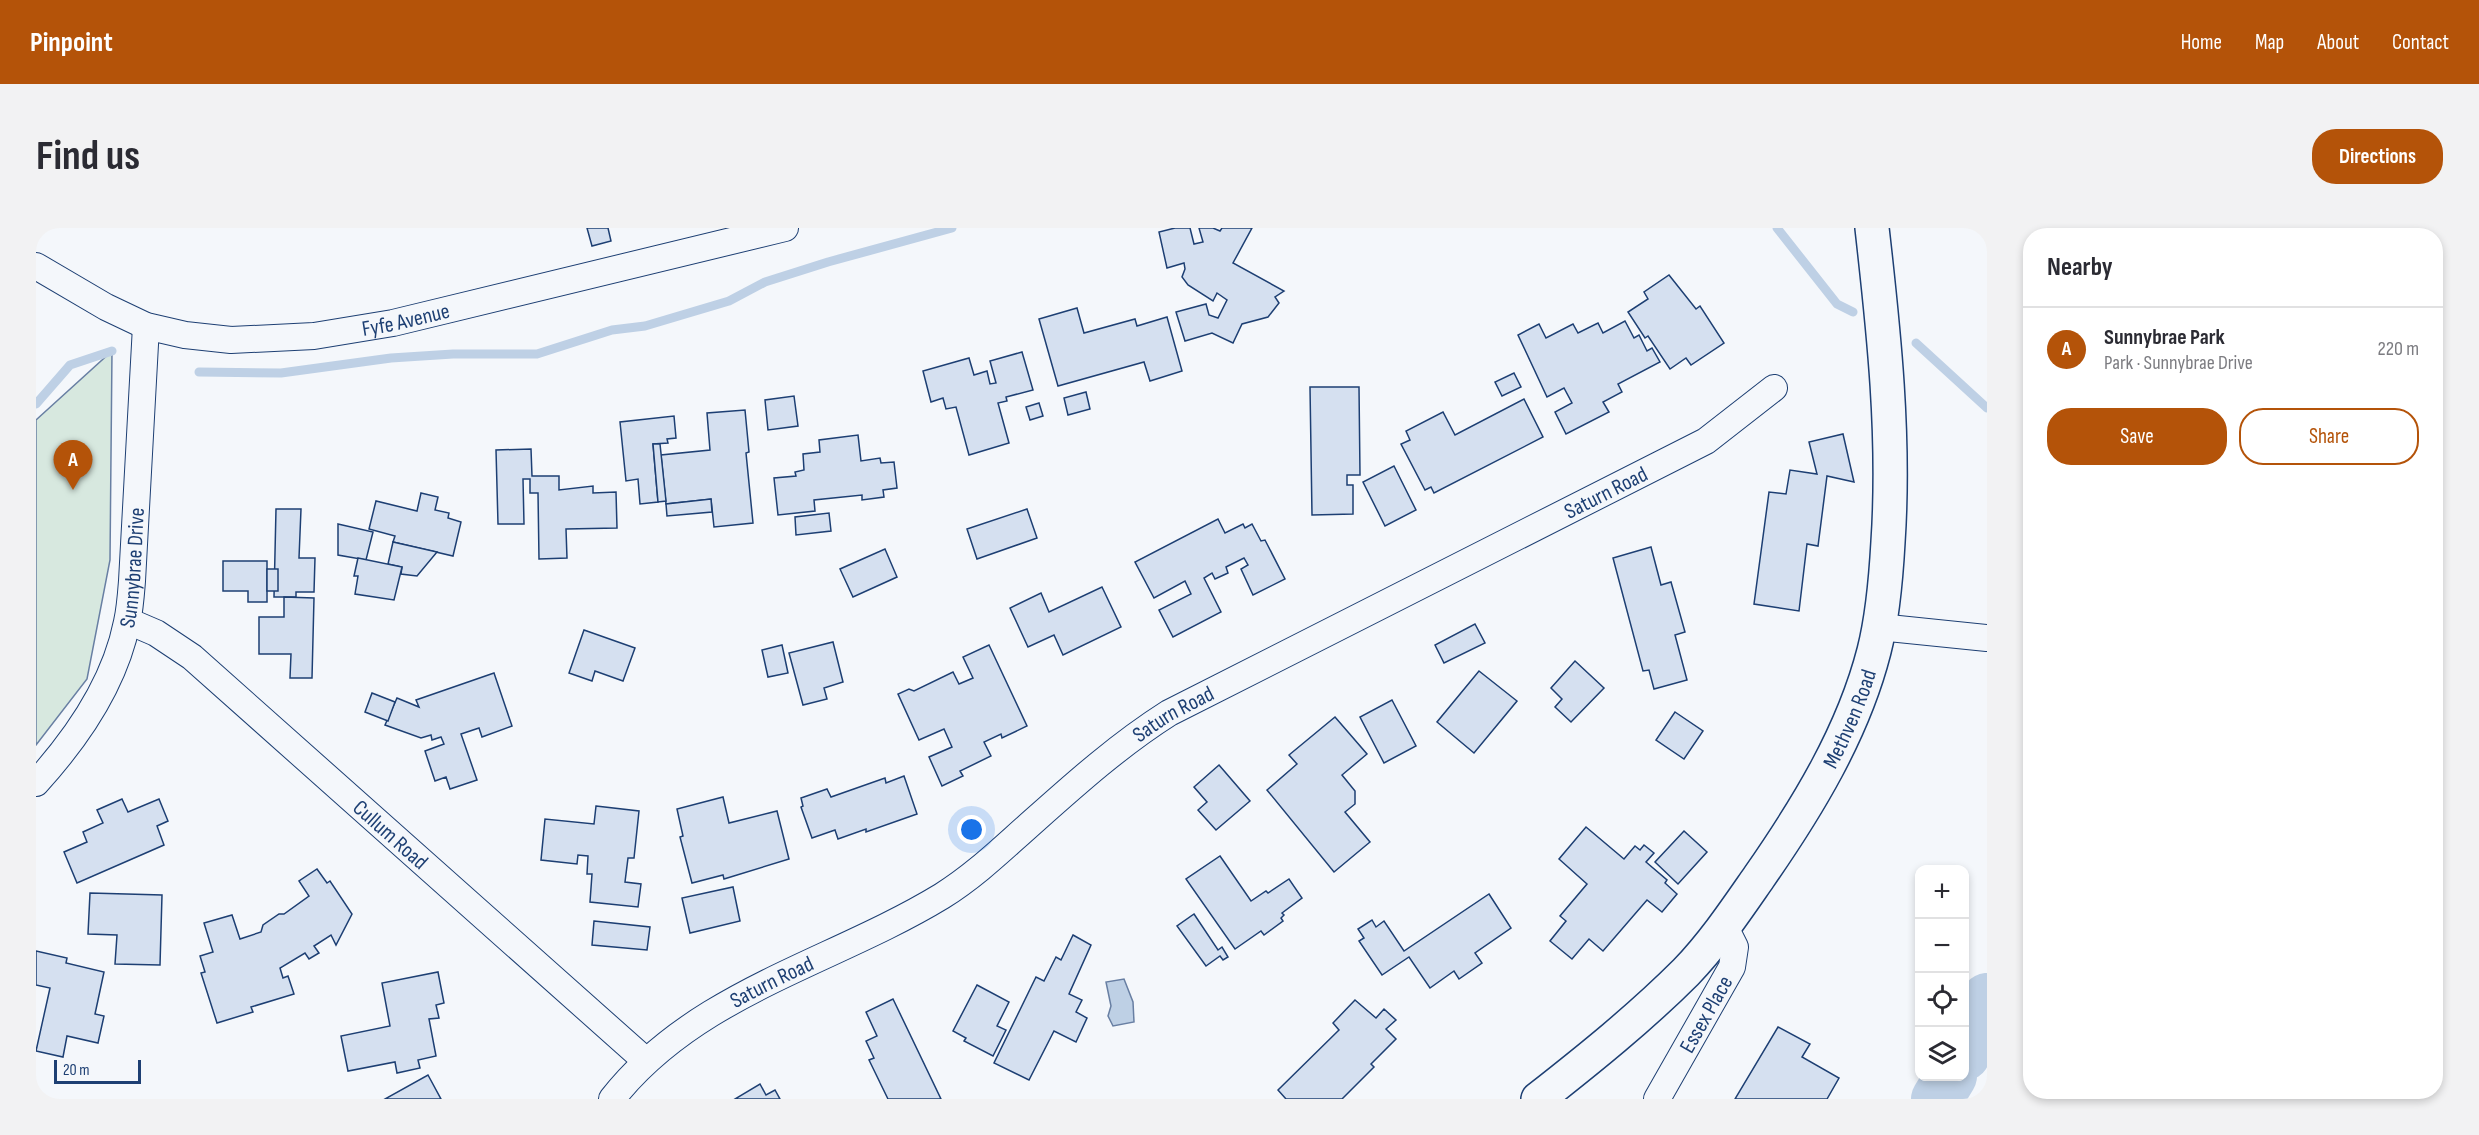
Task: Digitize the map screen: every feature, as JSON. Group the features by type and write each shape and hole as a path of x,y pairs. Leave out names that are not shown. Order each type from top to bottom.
{"street":[{"name":"Fyfe Avenue","path":"36,266 106,308 146,326 185,335 231,340 326,334 393,323 785,228"},
{"name":"Methven Road","path":"1538,1099 1584,1063 1686,972 1725,927 1779,848 1820,782 1860,697 1879,627 1886,576 1891,503 1891,427 1883,323 1872,228"},
{"name":"Sunnybrae Drive","path":"36,783 90,712 113,668 128,621 146,326"},
{"name":"Saturn Road","path":"612,1099 645,1061 685,1030 724,1005 943,895 974,874 1094,767 1135,735 1169,713 1706,441 1774,388"},
{"name":"Cullum Road","path":"128,621 156,633 192,657 645,1061"},
{"path":"1879,627 1984,637"},
{"name":"Essex Place","path":"1657,1099 1732,967 1735,947 1725,927"}],"shaded area":[{"path":"112,351 110,560 87,679 36,745 36,420"}],"water":[{"path":"1124,979 1133,1002 1134,1022 1113,1026 1108,1016 1111,1006 1106,982"}],"building":[{"path":"587,228 608,228 611,241 592,246"},
{"path":"1175,228 1190,228 1194,244 1203,242 1199,228 1213,228 1220,231 1222,228 1252,228 1233,263 1284,291 1275,297 1279,303 1268,317 1242,324 1233,343 1212,333 1185,341 1176,312 1206,304 1209,315 1218,318 1227,300 1217,293 1213,301 1188,285 1182,277 1185,269 1184,263 1167,268 1159,232"},
{"path":"1669,275 1696,309 1700,306 1724,343 1691,365 1686,358 1670,369 1648,336 1645,338 1628,312 1648,299 1644,292"},
{"path":"1077,308 1084,333 1135,319 1137,326 1167,317 1182,371 1150,381 1144,362 1058,386 1039,319"},
{"path":"1625,321 1634,338 1639,335 1647,351 1652,348 1660,362 1618,384 1622,392 1603,402 1609,412 1566,434 1555,412 1572,403 1564,388 1547,397 1518,335 1539,324 1546,338 1573,324 1578,333 1598,323 1603,333"},
{"path":"1022,352 1033,390 1006,397 1007,401 998,403 1009,443 969,455 956,407 946,409 943,398 931,402 923,371 969,358 974,375 987,371 990,384 996,383 990,361"},
{"path":"1514,373 1521,387 1502,396 1495,382"},
{"path":"1310,387 1359,387 1360,475 1347,475 1347,485 1353,485 1353,514 1312,515"},
{"path":"1086,392 1090,409 1068,415 1064,398"},
{"path":"794,396 798,426 768,430 765,400"},
{"path":"1524,399 1543,437 1434,493 1431,487 1425,490 1401,444 1410,440 1406,431 1443,412 1455,435"},
{"path":"1039,403 1043,416 1030,420 1026,407"},
{"path":"745,410 749,452 746,453 753,523 714,527 711,499 666,504 661,455 710,450 707,413"},
{"path":"674,416 676,438 667,439 668,443 653,444 658,502 640,504 638,479 626,481 620,422"},
{"path":"1843,434 1854,482 1827,476 1818,546 1807,544 1799,611 1754,604 1769,492 1786,494 1790,470 1817,474 1809,442"},
{"path":"858,435 861,461 880,458 881,463 894,462 897,488 883,490 884,497 862,500 862,495 814,500 815,511 778,515 774,478 796,476 795,472 804,470 803,454 820,452 819,440"},
{"path":"653,444 660,444 666,501 658,502"},
{"path":"531,449 532,476 559,476 559,490 593,486 593,493 616,492 617,528 566,529 567,558 539,559 538,493 530,493 530,479 523,479 524,524 498,524 496,450"},
{"path":"1394,466 1416,510 1385,526 1363,482"},
{"path":"421,493 438,497 435,510 449,513 448,518 461,522 453,556 393,542 395,536 369,529 376,501 417,511"},
{"path":"711,499 712,512 667,516 666,504"},
{"path":"276,509 301,509 299,558 315,558 314,592 296,592 296,597 274,597"},
{"path":"1027,509 1037,538 977,559 967,529"},
{"path":"829,513 831,531 796,535 795,517"},
{"path":"1218,519 1225,533 1243,524 1245,528 1252,524 1261,541 1265,540 1285,579 1253,595 1241,569 1248,565 1244,558 1226,567 1228,573 1215,579 1212,573 1204,578 1221,612 1173,637 1159,610 1191,594 1185,581 1154,598 1135,562"},
{"path":"338,524 373,532 366,560 338,555"},
{"path":"393,542 437,552 417,576 401,574 402,567 388,564"},
{"path":"1651,547 1661,585 1671,582 1685,632 1675,635 1687,680 1654,689 1649,670 1643,671 1613,558"},
{"path":"885,549 897,577 853,597 840,569"},
{"path":"358,558 402,567 394,600 355,594 358,576 354,576"},
{"path":"223,561 267,561 267,602 248,602 248,591 223,591"},
{"path":"267,569 278,569 278,591 267,591"},
{"path":"1102,587 1121,627 1063,655 1054,635 1028,647 1010,608 1041,593 1049,612"},
{"path":"284,597 314,598 312,678 290,678 291,654 259,654 259,617 284,617"},
{"path":"1475,624 1485,643 1444,663 1435,645"},
{"path":"584,630 635,648 623,681 595,671 592,681 569,673"},
{"path":"833,642 843,682 824,688 827,699 803,705 789,653"},
{"path":"782,645 788,673 768,677 762,650"},
{"path":"989,645 1027,726 1002,738 1001,734 984,742 991,756 960,771 963,776 942,786 929,757 952,747 944,729 919,740 898,694 909,689 914,691 953,672 959,684 973,678 963,657"},
{"path":"1575,661 1604,688 1571,722 1555,707 1562,699 1551,688"},
{"path":"1479,671 1517,701 1474,753 1437,722"},
{"path":"494,673 512,726 482,737 479,728 461,734 477,780 450,789 446,777 435,781 425,751 444,744 441,737 432,740 431,735 421,738 385,725 397,698 419,707 416,700"},
{"path":"372,693 395,702 388,721 365,712"},
{"path":"1392,700 1416,746 1384,763 1360,717"},
{"path":"1675,712 1703,731 1684,759 1656,740"},
{"path":"1335,717 1367,754 1342,775 1355,791 1355,804 1345,812 1370,842 1334,872 1267,790 1297,764 1289,755"},
{"path":"1219,765 1250,801 1216,830 1198,810 1207,802 1194,787"},
{"path":"904,776 917,814 838,839 835,830 812,838 801,807 803,806 801,798 827,789 831,797 885,778 886,783"},
{"path":"723,797 729,823 777,811 789,859 724,879 723,875 692,883 680,837 683,836 677,809"},
{"path":"122,799 128,812 159,799 168,821 157,826 164,845 77,883 64,852 87,842 83,832 103,823 97,810"},
{"path":"596,806 639,811 634,858 628,858 625,882 641,884 638,907 590,902 592,874 587,874 588,856 578,855 577,864 541,860 545,819 594,824"},
{"path":"1586,827 1624,859 1635,846 1640,850 1644,845 1654,853 1646,862 1667,880 1665,883 1677,894 1662,912 1647,900 1603,951 1589,939 1572,959 1550,941 1566,921 1560,916 1587,884 1559,859"},
{"path":"1684,831 1707,852 1678,884 1655,862"},
{"path":"1220,856 1251,901 1289,879 1302,898 1282,913 1283,921 1264,935 1261,931 1235,949 1186,879"},
{"path":"317,869 327,883 330,881 352,914 336,945 331,935 314,946 319,953 309,959 305,953 280,968 283,978 288,976 294,994 251,1007 253,1012 217,1023 201,973 205,972 200,956 213,952 204,923 232,915 240,939 261,932 263,925 279,914 284,914 309,896 299,881"},
{"path":"733,887 740,921 690,933 682,898"},
{"path":"90,893 162,895 160,965 115,964 117,935 88,934"},
{"path":"1489,894 1511,928 1475,953 1482,963 1459,979 1454,971 1430,988 1409,957 1382,975 1359,941 1364,938 1358,929 1372,920 1376,927 1384,921 1404,951"},
{"path":"1194,914 1218,950 1222,947 1228,957 1223,960 1220,956 1206,966 1177,926"},
{"path":"594,921 650,927 647,950 592,945"},
{"path":"1073,935 1091,945 1069,994 1082,1000 1076,1012 1087,1018 1076,1042 1054,1031 1029,1080 994,1063 1036,977 1044,981 1056,957 1061,960"},
{"path":"36,951 67,958 66,963 104,972 95,1014 104,1016 98,1043 67,1036 63,1057 36,1051 50,988 36,985"},
{"path":"438,972 444,1003 436,1005 439,1018 429,1019 436,1056 418,1060 420,1068 397,1073 395,1062 348,1071 341,1036 390,1026 382,983"},
{"path":"977,985 1009,1002 997,1026 1006,1030 993,1056 964,1041 966,1038 953,1031"},
{"path":"893,999 941,1099 888,1099 869,1060 874,1058 866,1041 877,1036 866,1012"},
{"path":"1355,1000 1376,1018 1384,1009 1396,1020 1386,1029 1396,1039 1371,1064 1374,1067 1342,1099 1286,1099 1278,1090 1339,1030 1333,1023"},
{"path":"1778,1027 1810,1044 1802,1057 1839,1078 1827,1099 1735,1099"},
{"path":"428,1075 441,1099 385,1099"},
{"path":"760,1084 766,1095 775,1090 780,1099 735,1099"}],"waterway":[{"path":"199,372 281,373 391,358 453,354 537,354 612,330 645,326 729,301 765,282 952,228"},
{"path":"1777,228 1837,304 1853,312"},
{"path":"1916,343 1987,408"},
{"path":"36,404 70,365 112,351"},
{"path":"1969,1048 1974,1040 1987,999"},
{"path":"1937,1099 1948,1081"}],"place":[{"name":"Sunnybrae Park","path":"73,490"}]}
